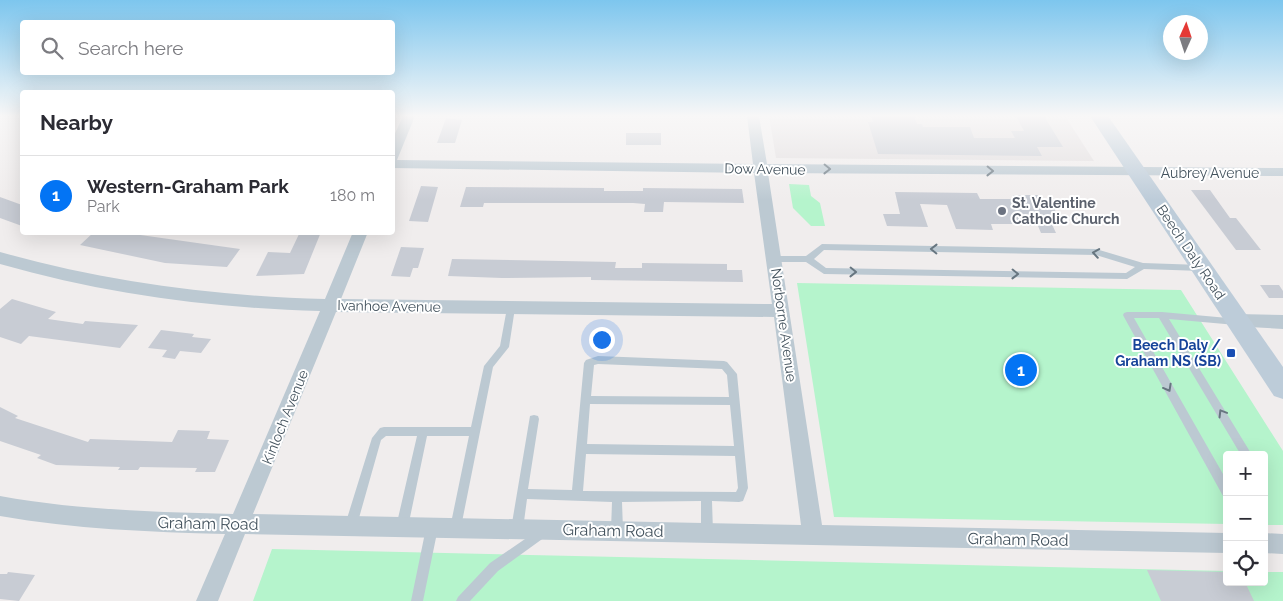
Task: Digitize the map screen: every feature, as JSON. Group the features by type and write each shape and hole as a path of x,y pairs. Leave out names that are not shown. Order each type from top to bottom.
{"main road":[{"name":"Beech Daly Road","path":"1118,144 1283,388"}],"street":[{"name":"Norborne Avenue","path":"757,144 813,535"},
{"name":"Dow Avenue","path":"395,164 1138,173"},
{"name":"Aubrey Avenue","path":"1138,173 1283,172"},
{"name":"Kinloch Avenue","path":"207,601 241,524 360,235"},
{"name":"Ivanhoe Avenue","path":"0,258 49,273 143,292 217,300 330,306 782,311"},
{"path":"1237,321 1283,322"},
{"name":"Graham Road","path":"0,506 39,513 98,519 241,524 1223,543"},
{"path":"1268,544 1283,544"}],"lane":[{"path":"808,259 822,247 1096,252 1143,266 1202,268"},
{"path":"774,259 808,259 824,271 834,272 1127,276 1143,266"},
{"path":"456,528 489,366 504,347 511,308"},
{"path":"1223,485 1127,315 1162,315 1237,321"},
{"path":"1162,315 1245,451"},
{"path":"522,494 618,496 739,497 743,488 732,374 724,365 598,360 589,363 577,495"},
{"path":"585,400 735,401"},
{"path":"517,529 534,419"},
{"path":"350,526 376,438 384,432 475,432"},
{"path":"402,527 423,432"},
{"path":"581,449 739,451"},
{"path":"617,530 618,496"},
{"path":"706,496 708,532"},
{"path":"417,601 432,527"},
{"path":"462,601 494,567 547,529"}],"shaded area":[{"path":"774,144 1083,144 1094,161 776,158"}],"green space":[{"path":"789,184 809,185 811,196 820,203 825,226 811,226 793,208"},
{"path":"797,283 1181,290 1283,451 1283,525 1268,525 1268,451 1223,451 1223,524 834,517"},
{"path":"272,549 1223,571 1223,586 1268,586 1268,572 1283,572 1283,601 253,601"}],"building":[{"path":"626,144 661,144 661,145"},
{"path":"875,144 1061,144 1063,147 1037,147 1042,156 878,154"},
{"path":"421,186 438,187 428,222 409,221"},
{"path":"466,187 604,188 604,191 643,191 643,188 742,189 744,203 664,202 663,212 644,212 645,204 633,203 484,203 483,207 460,207"},
{"path":"1191,190 1210,190 1230,218 1236,218 1261,250 1236,250"},
{"name":"St. Valentine Catholic Church","path":"895,192 977,193 980,199 1015,199 1013,195 1040,195 1045,206 1053,206 1059,218 1049,218 1056,233 1041,233 1038,226 1028,226 1027,224 991,224 993,230 956,229 947,205 920,204 928,227 887,226 883,214 900,214"},
{"path":"0,197 20,204 20,225 0,218"},
{"path":"91,235 140,235 240,249 227,267 165,263 80,245"},
{"path":"299,235 320,235 304,274 256,276 268,252 290,253"},
{"path":"401,247 424,248 418,268 413,268 410,277 391,276"},
{"path":"452,259 616,262 615,268 642,268 642,263 727,264 727,270 742,270 743,282 591,280 591,277 502,278 448,276"},
{"path":"1260,285 1279,285 1283,291 1283,298 1269,298"},
{"path":"12,299 56,312 48,319 83,324 85,321 138,325 120,348 29,336 21,344 0,337 0,309"},
{"path":"161,330 194,334 192,337 211,339 201,353 180,351 175,359 162,357 167,350 148,348"},
{"path":"0,407 18,416 15,418 88,442 90,439 172,442 178,430 210,431 207,439 229,440 215,472 195,472 197,468 140,467 138,470 118,470 120,467 56,465 37,458 41,455 0,441"},
{"path":"1147,570 1223,572 1223,586 1247,586 1254,601 1161,601"},
{"path":"8,572 35,575 19,601 0,599 0,574 7,574"}],"place":[{"name":"St. Valentine Catholic Church","path":"1002,211"},
{"name":"Beech Daly / Graham NS (SB)","path":"1231,353"},
{"name":"Western-Graham Park","path":"1021,370"}]}
